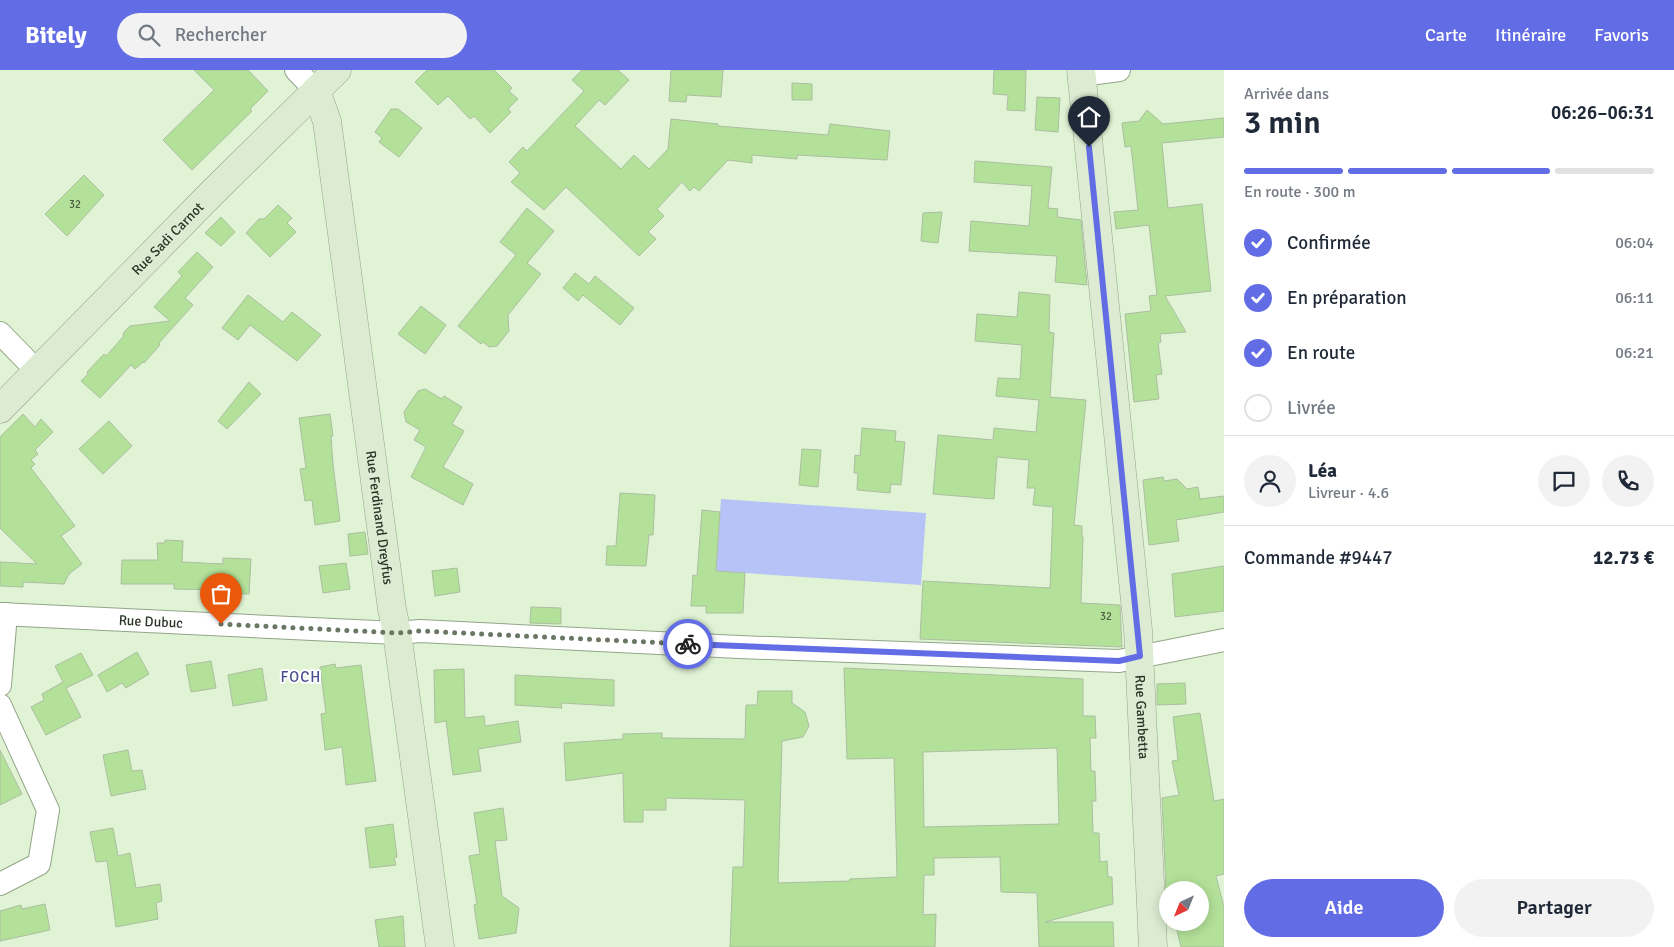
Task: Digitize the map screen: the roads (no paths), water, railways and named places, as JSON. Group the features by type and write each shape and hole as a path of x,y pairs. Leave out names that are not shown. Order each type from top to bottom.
{"main road":[{"name":"Rue Sadi Carnot","path":"0,408 213,192 338,70"},
{"name":"Rue Gambetta","path":"1081,73 1140,656 1153,947"},
{"name":"Rue Ferdinand Dreyfus","path":"316,91 327,121 390,600 397,633 440,947"}],"street":[{"path":"296,70 316,91"},
{"path":"1081,73 1119,70"},
{"path":"0,333 37,371"},
{"path":"0,685 3,614"},
{"name":"Rue Dubuc","path":"3,614 397,633 420,631 738,647 1119,661 1224,640"},
{"path":"0,705 48,810 39,864 0,884"}],"district":[{"name":"FOCH","path":"301,677"}]}
